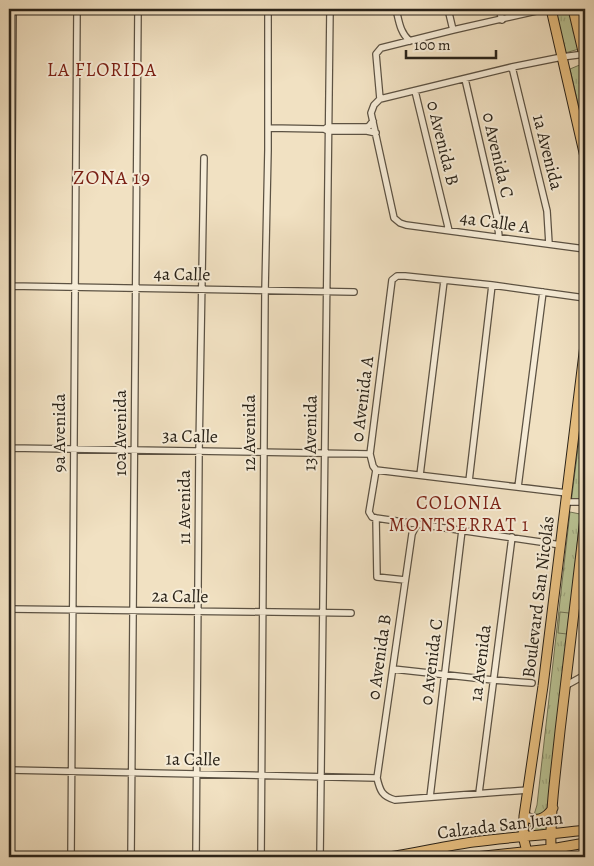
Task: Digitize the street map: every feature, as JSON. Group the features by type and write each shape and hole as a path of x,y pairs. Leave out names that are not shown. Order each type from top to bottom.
{"main road":[{"path":"551,9 585,157"},
{"path":"573,9 585,56"},
{"name":"Boulevard San Nicolás","path":"527,852 523,836 524,816 543,686 585,345"},
{"name":"Boulevard San Nicolás","path":"551,849 552,808 565,686 580,588 585,519"},
{"path":"524,816 537,820 549,814 552,808"},
{"name":"Calzada San Juan","path":"389,857 472,843 585,830"},
{"name":"Calzada San Juan","path":"475,857 509,856 585,843"}],"street":[{"path":"9,596 11,123 14,9"},
{"name":"9a Avenida","path":"71,857 77,9"},
{"name":"10a Avenida","path":"132,857 138,9"},
{"name":"12 Avenida","path":"261,857 268,9"},
{"name":"13 Avenida","path":"320,857 327,129 330,9"},
{"path":"396,9 402,32 405,38 410,41"},
{"path":"448,9 453,30"},
{"path":"499,9 502,20"},
{"path":"380,99 376,54 381,48 546,9"},
{"path":"268,128 327,129 376,133 372,109 380,99 512,67 562,57 585,56"},
{"name":"1a Avenida","path":"512,67 547,211 549,244"},
{"name":"0 Avenida C","path":"465,79 497,218 499,237"},
{"name":"0 Avenida B","path":"415,91 449,231"},
{"path":"327,129 367,127 373,121"},
{"name":"4a Calle A","path":"376,133 394,218 400,224 585,249"},
{"name":"11 Avenida","path":"196,857 201,289 204,158"},
{"name":"0 Avenida A","path":"376,470 370,454 392,280 397,276 404,276 444,281"},
{"path":"420,475 444,281 492,285 585,298"},
{"path":"469,481 492,285"},
{"name":"4a Calle","path":"10,286 354,292"},
{"path":"518,487 543,292"},
{"name":"3a Calle","path":"9,448 370,454"},
{"path":"561,545 372,517 369,512 376,470 518,487 585,502"},
{"path":"376,518 377,576 405,580"},
{"name":"0 Avenida B","path":"417,524 412,534 377,778 379,787 388,798 395,800 430,797"},
{"name":"0 Avenida C","path":"430,797 462,530"},
{"name":"1a Avenida","path":"479,793 512,538"},
{"name":"2a Calle","path":"9,609 351,613"},
{"path":"394,669 532,683"},
{"path":"565,686 585,675"},
{"name":"1a Calle","path":"9,770 377,778"},
{"path":"430,797 528,790"}],"green space":[{"path":"555,9 569,9 579,49 565,53"},
{"path":"582,64 585,75 585,134 570,69"},
{"path":"585,393 585,492 584,504 571,503"},
{"path":"570,512 580,514 551,828 531,833 530,828 537,805"},
{"path":"560,612 569,613 567,634 558,633"}],"district":[{"name":"LA FLORIDA","path":"102,69"},
{"name":"ZONA 19","path":"112,177"},
{"name":"COLONIA MONTSERRAT 1","path":"459,513"}]}
